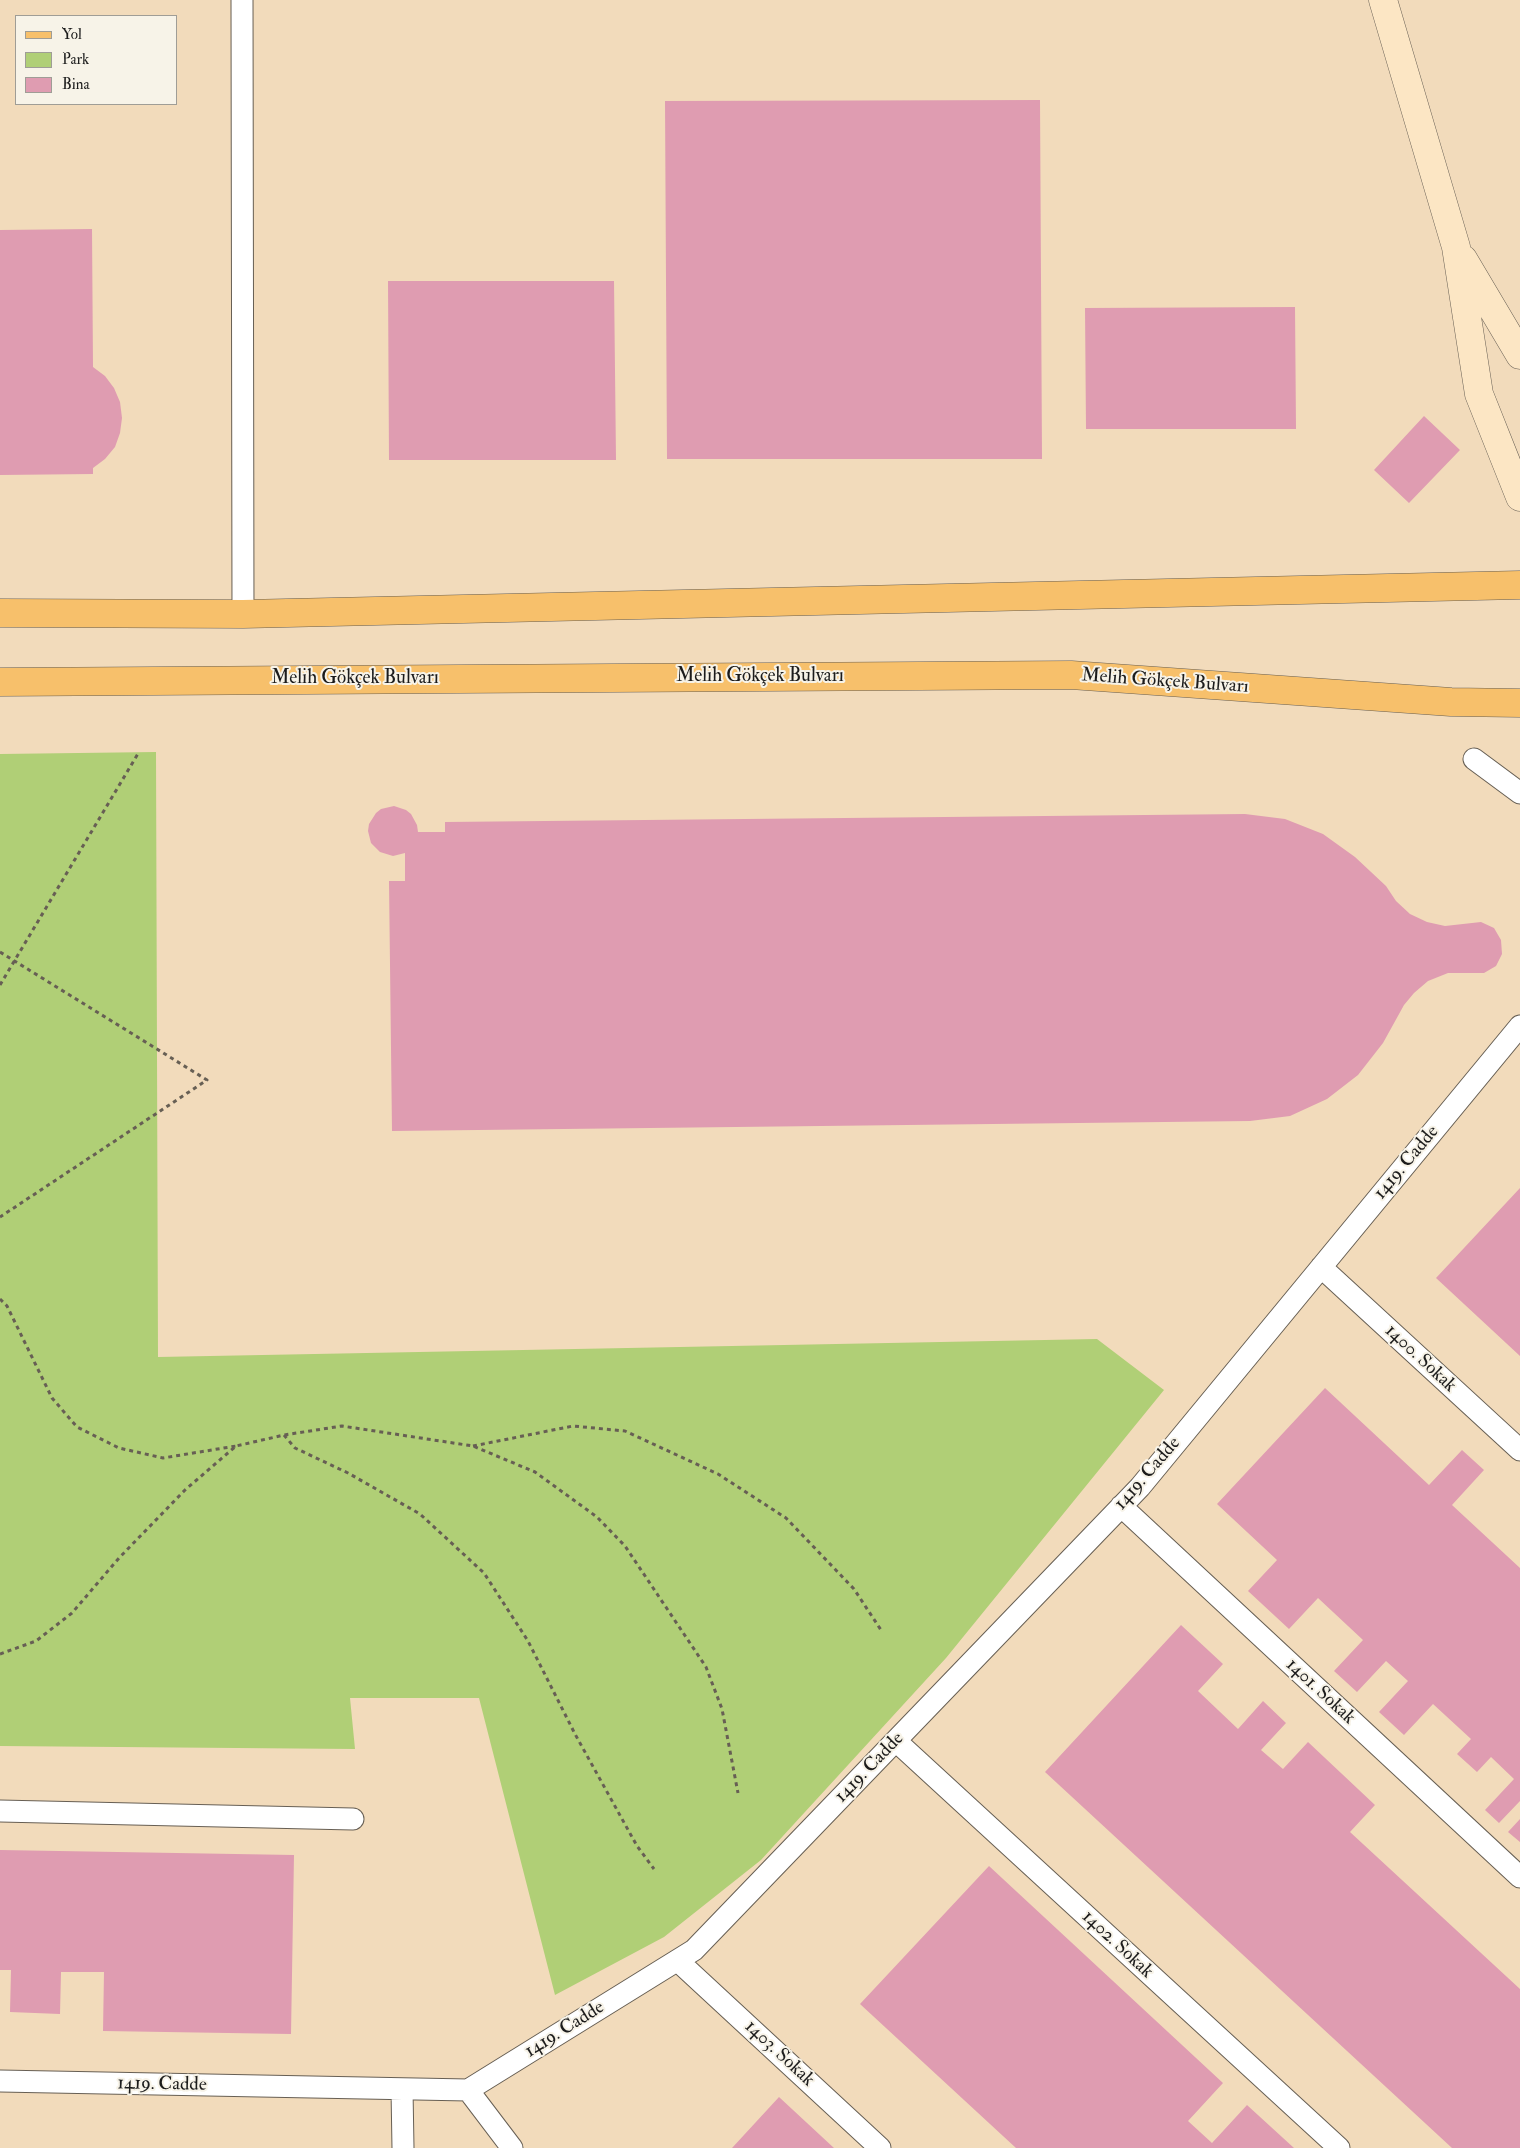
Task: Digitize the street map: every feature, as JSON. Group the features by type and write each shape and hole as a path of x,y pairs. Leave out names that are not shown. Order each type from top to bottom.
{"main road":[{"path":"0,614 243,614 1520,585"},
{"name":"Melih Gökçek Bulvarı","path":"0,682 1071,675 1451,702 1520,704"}],"street":[{"path":"1383,0 1456,247 1479,394 1520,497"},
{"path":"1456,247 1520,355"}],"lane":[{"path":"242,0 243,614"},
{"path":"1474,758 1520,793"},
{"name":"1419. Cadde","path":"0,2081 468,2090 694,1950 1140,1487 1520,1026"},
{"name":"1400. Sokak","path":"1321,1268 1520,1450"},
{"name":"1401. Sokak","path":"1121,1506 1520,1877"},
{"name":"1402. Sokak","path":"896,1741 1339,2148"},
{"path":"0,1811 353,1819"},
{"name":"1403. Sokak","path":"678,1961 880,2148"},
{"path":"402,2090 402,2148"},
{"path":"468,2090 512,2148"}],"path":[{"path":"0,985 138,752"},
{"path":"0,952 207,1080 0,1217"},
{"path":"0,1299 7,1306 52,1398 77,1427 119,1448 163,1458 342,1426 473,1446 535,1472 597,1517 626,1546 706,1667 722,1709 738,1793"},
{"path":"473,1446 572,1426 625,1431 718,1474 786,1518 854,1589 881,1630"},
{"path":"284,1435 295,1448 348,1473 420,1514 484,1573 528,1641 575,1734 637,1846 654,1869"},
{"path":"0,1654 36,1641 72,1613 119,1558 185,1490 236,1446"}],"green space":[{"path":"156,752 158,1357 1097,1339 1164,1390 946,1658 761,1860 664,1937 555,1995 479,1698 350,1698 355,1749 0,1746 0,754"}],"building":[{"path":"1040,100 1042,459 667,459 665,101"},
{"path":"92,229 93,367 105,376 114,388 120,402 122,418 120,433 115,447 105,459 93,468 93,474 0,475 0,230"},
{"path":"388,281 614,281 616,460 389,460"},
{"path":"1295,307 1296,429 1086,429 1085,308"},
{"path":"1424,416 1460,450 1409,503 1374,470"},
{"path":"394,806 411,814 417,825 418,832 445,832 445,822 1245,814 1285,819 1323,834 1355,857 1386,886 1396,901 1410,914 1427,922 1445,926 1481,922 1494,928 1501,940 1502,954 1496,966 1484,973 1448,973 1428,981 1404,1005 1383,1043 1358,1075 1327,1099 1290,1116 1250,1121 392,1131 389,881 405,881 405,853 393,856 380,852 371,843 368,831 369,824 376,813 381,809"},
{"path":"1520,1188 1520,1356 1436,1278"},
{"path":"1325,1388 1429,1485 1462,1450 1484,1470 1452,1505 1520,1568 1520,1801 1499,1823 1485,1810 1514,1779 1491,1757 1477,1772 1457,1754 1471,1739 1433,1704 1404,1735 1379,1712 1408,1681 1386,1661 1357,1692 1334,1671 1363,1640 1318,1598 1289,1629 1248,1591 1277,1560 1217,1504"},
{"path":"1181,1625 1223,1664 1198,1691 1238,1729 1263,1701 1286,1723 1261,1750 1283,1769 1308,1742 1375,1805 1350,1832 1520,1989 1520,2148 1452,2148 1045,1772"},
{"path":"1520,1819 1520,1842 1508,1832"},
{"path":"0,1850 294,1855 291,2034 103,2031 104,1972 61,1972 60,2014 10,2012 11,1970 0,1970"},
{"path":"989,1866 1223,2083 1188,2121 1212,2143 1247,2105 1294,2148 1016,2148 860,2004"},
{"path":"779,2097 834,2148 732,2148"}]}
